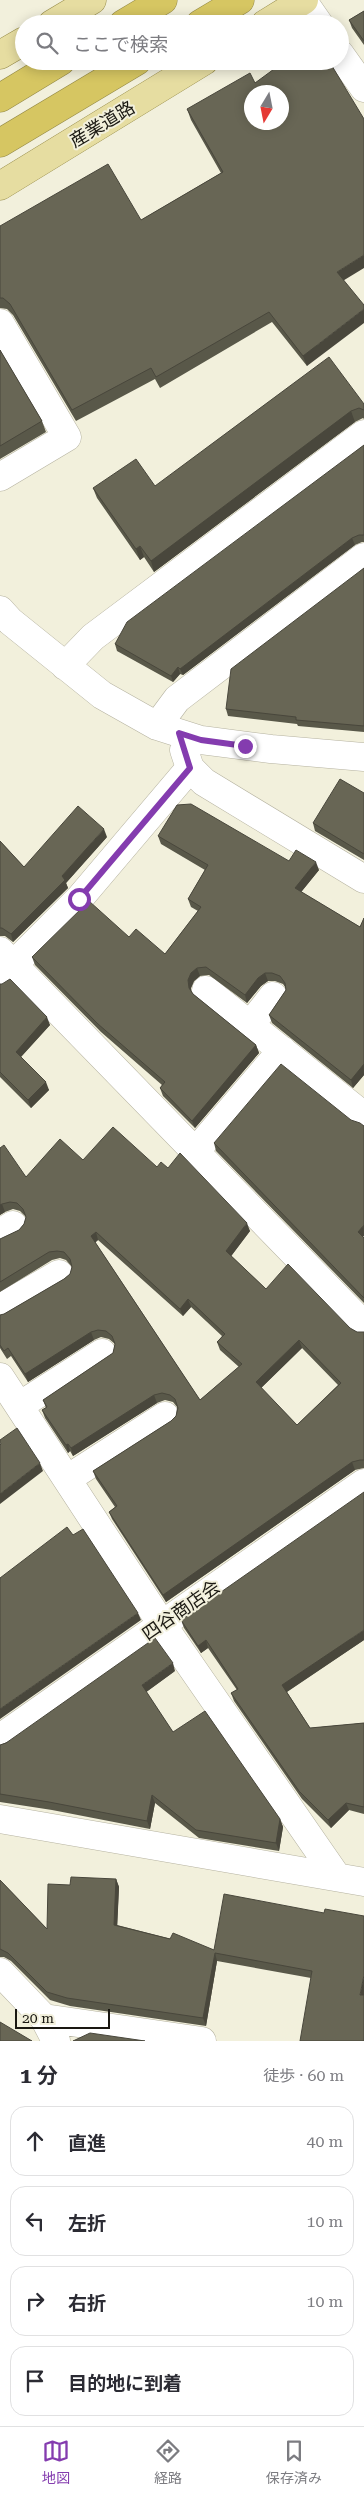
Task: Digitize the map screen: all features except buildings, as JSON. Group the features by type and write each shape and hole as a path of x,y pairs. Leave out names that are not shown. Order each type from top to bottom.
{"highway":[{"path":"139,15 163,0"},
{"path":"215,15 240,0"},
{"path":"0,98 46,70"},
{"path":"0,143 122,70"}],"main road":[{"path":"67,15 92,0"},
{"path":"280,15 304,0"},
{"path":"0,55 15,46"},
{"name":"産業道路","path":"0,186 189,70"}],"street":[{"path":"304,0 313,15"},
{"path":"349,67 364,88"},
{"path":"0,323 67,437 0,477"},
{"path":"66,666 93,637 364,434"},
{"path":"364,557 177,698 168,730 190,768 204,782 364,879"},
{"path":"0,610 10,621 102,695 168,730 201,740 271,749 364,757"},
{"path":"190,768 79,899 4,965 195,1152 364,1325"},
{"path":"206,990 364,1116"},
{"path":"250,1025 273,996"},
{"path":"195,1152 282,1050"},
{"path":"0,1308 59,1274"},
{"path":"19,1406 102,1353"},
{"path":"0,1377 161,1623 337,1877"},
{"path":"67,1479 165,1416"},
{"name":"四谷商店会","path":"0,1738 161,1623 360,1493"},
{"path":"0,1819 364,1882"},
{"path":"0,1972 50,2030 202,2041"}],"route":[{"path":"79,899 190,768 179,733 201,740 245,746"}]}
